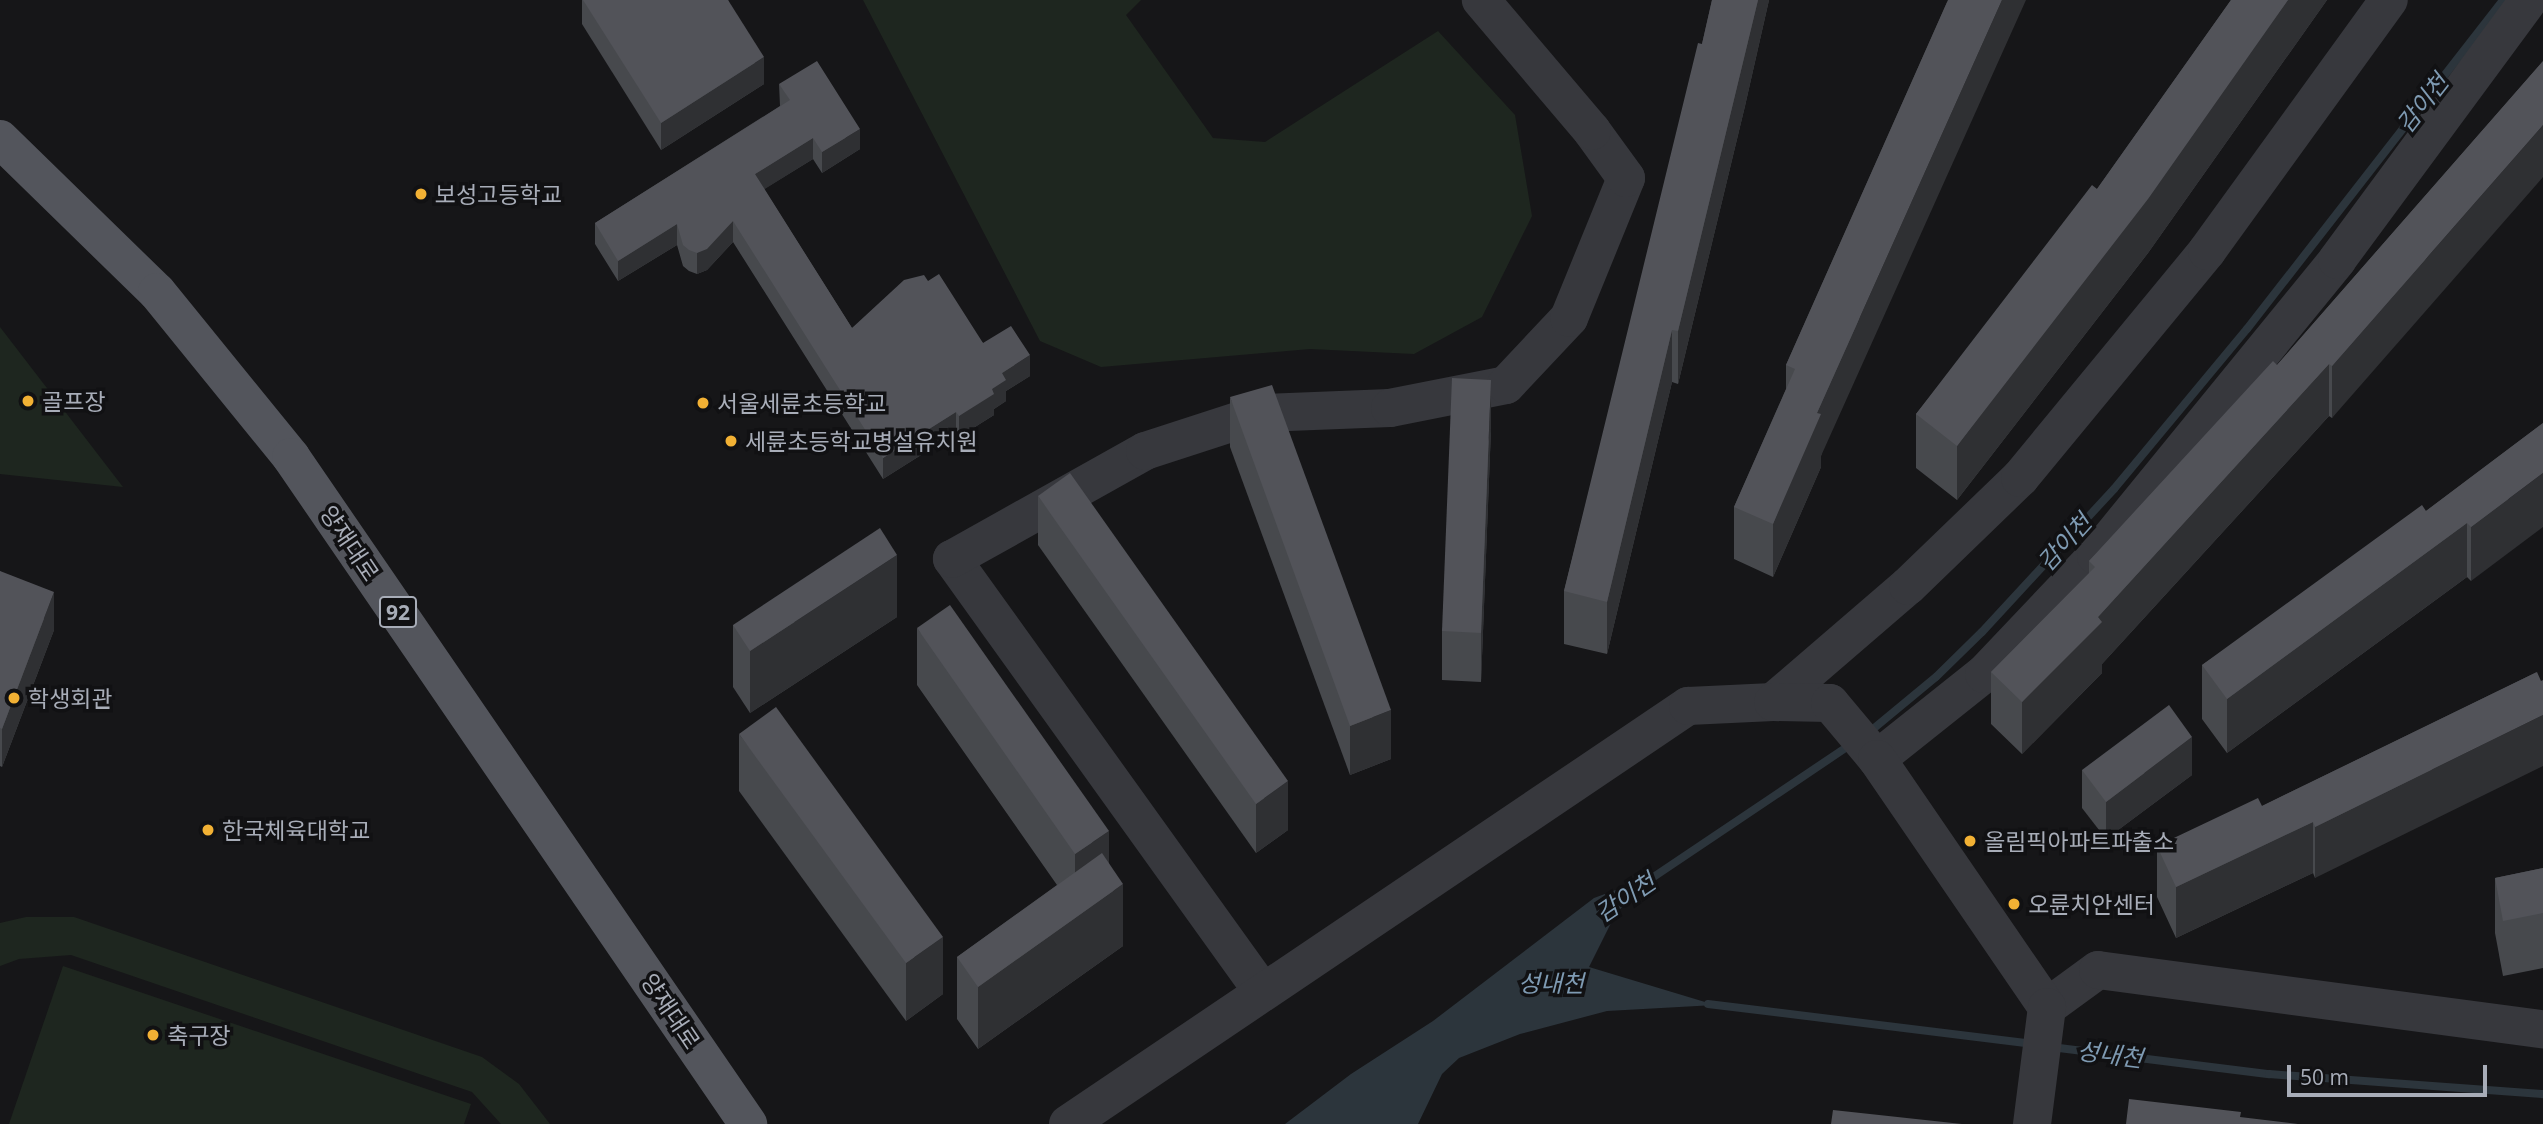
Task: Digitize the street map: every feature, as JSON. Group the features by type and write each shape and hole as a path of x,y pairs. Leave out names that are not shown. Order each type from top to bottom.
{"main road":[{"name":"양재대로","path":"0,139 156,292 291,457 748,1124"}],"street":[{"path":"1262,991 952,559 1145,451 1262,413 1390,408 1506,385 1569,318 1626,177 1592,131 1481,0"},
{"path":"1773,702 1908,586 2020,478 2207,251 2389,0"},
{"path":"1877,759 1984,674 2096,556 2337,260 2529,0"},
{"path":"1068,1124 1688,706 1773,702 1830,703 1877,759 2047,1007 2032,1124"},
{"path":"2047,1007 2098,970 2543,1029"}],"shaded area":[{"path":"863,0 1141,0 1126,15 1213,138 1265,142 1438,31 1515,115 1532,216 1482,317 1414,354 1310,349 1101,367 1040,341"},
{"name":"골프장","path":"0,327 123,487 0,474"},
{"path":"26,917 74,917 482,1057 519,1084 550,1124 501,1124 472,1092 71,955 19,959 0,966 0,923"},
{"name":"축구장","path":"63,966 471,1104 464,1124 9,1124"}],"water":[{"name":"성내천","path":"1656,875 1616,913 1589,967 1715,1005 1607,1011 1520,1034 1459,1058 1442,1074 1418,1124 1285,1124 1351,1074 1433,1021 1594,898"}],"building":[{"path":"583,0 728,0 764,57 661,123"},
{"path":"1712,0 1758,0 1678,331 1672,330 1607,602 1564,591 1698,43 1702,44"},
{"path":"1948,0 2002,0 1817,413 1821,414 1773,524 1734,507 1795,369 1786,365"},
{"path":"2231,0 2288,0 2148,199 1957,446 1916,414 2092,185 2097,189"},
{"path":"817,61 860,129 822,152 813,138 755,174 852,328 904,280 924,275 928,281 939,274 983,343 1011,326 1030,355 1002,373 1006,380 992,389 994,394 959,416 956,412 883,458 733,221 707,249 697,253 683,245 677,224 618,261 595,223 790,100 779,84"},
{"path":"2543,61 2543,125 2332,366 2329,364 2098,617 2102,622 2022,702 1991,672 2095,567 2089,561 2273,361 2277,365"},
{"path":"1452,378 1491,380 1481,633 1442,631"},
{"path":"1272,385 1391,710 1350,726 1230,397"},
{"path":"2543,423 2543,473 2471,527 2467,523 2227,699 2202,665 2422,505 2426,511"},
{"path":"1070,473 1288,781 1256,804 1038,496"},
{"path":"880,528 897,555 750,651 733,625"},
{"path":"0,571 54,592 2,729 0,728"},
{"path":"950,605 1109,831 1075,854 917,628"},
{"path":"2537,672 2541,681 2543,680 2543,715 2315,827 2313,822 2176,887 2157,846 2258,798 2262,806"},
{"path":"2169,705 2192,737 2106,802 2082,770"},
{"path":"776,707 943,937 906,963 739,734"},
{"path":"1102,853 1123,884 978,987 957,957"},
{"path":"2543,868 2543,913 2503,921 2495,878"},
{"path":"2129,1099 2241,1112 2240,1117 2298,1124 2126,1124"},
{"path":"1833,1110 1962,1124 1831,1124"}],"waterway":[{"name":"감이천","path":"1867,734 1936,677 1982,632 2114,489 2247,329 2503,0"},
{"name":"감이천","path":"1649,880 1850,745"},
{"name":"성내천","path":"1708,1004 2032,1044"},
{"name":"성내천","path":"2051,1047 2269,1074 2543,1094"}],"place":[{"name":"보성고등학교","path":"421,194"},
{"name":"골프장","path":"28,401"},
{"name":"서울세륜초등학교","path":"703,403"},
{"name":"세륜초등학교병설유치원","path":"731,441"},
{"name":"학생회관","path":"14,698"},
{"name":"한국체육대학교","path":"208,830"},
{"name":"올림픽아파트파출소","path":"1970,841"},
{"name":"오륜치안센터","path":"2014,904"},
{"name":"축구장","path":"153,1035"}]}
